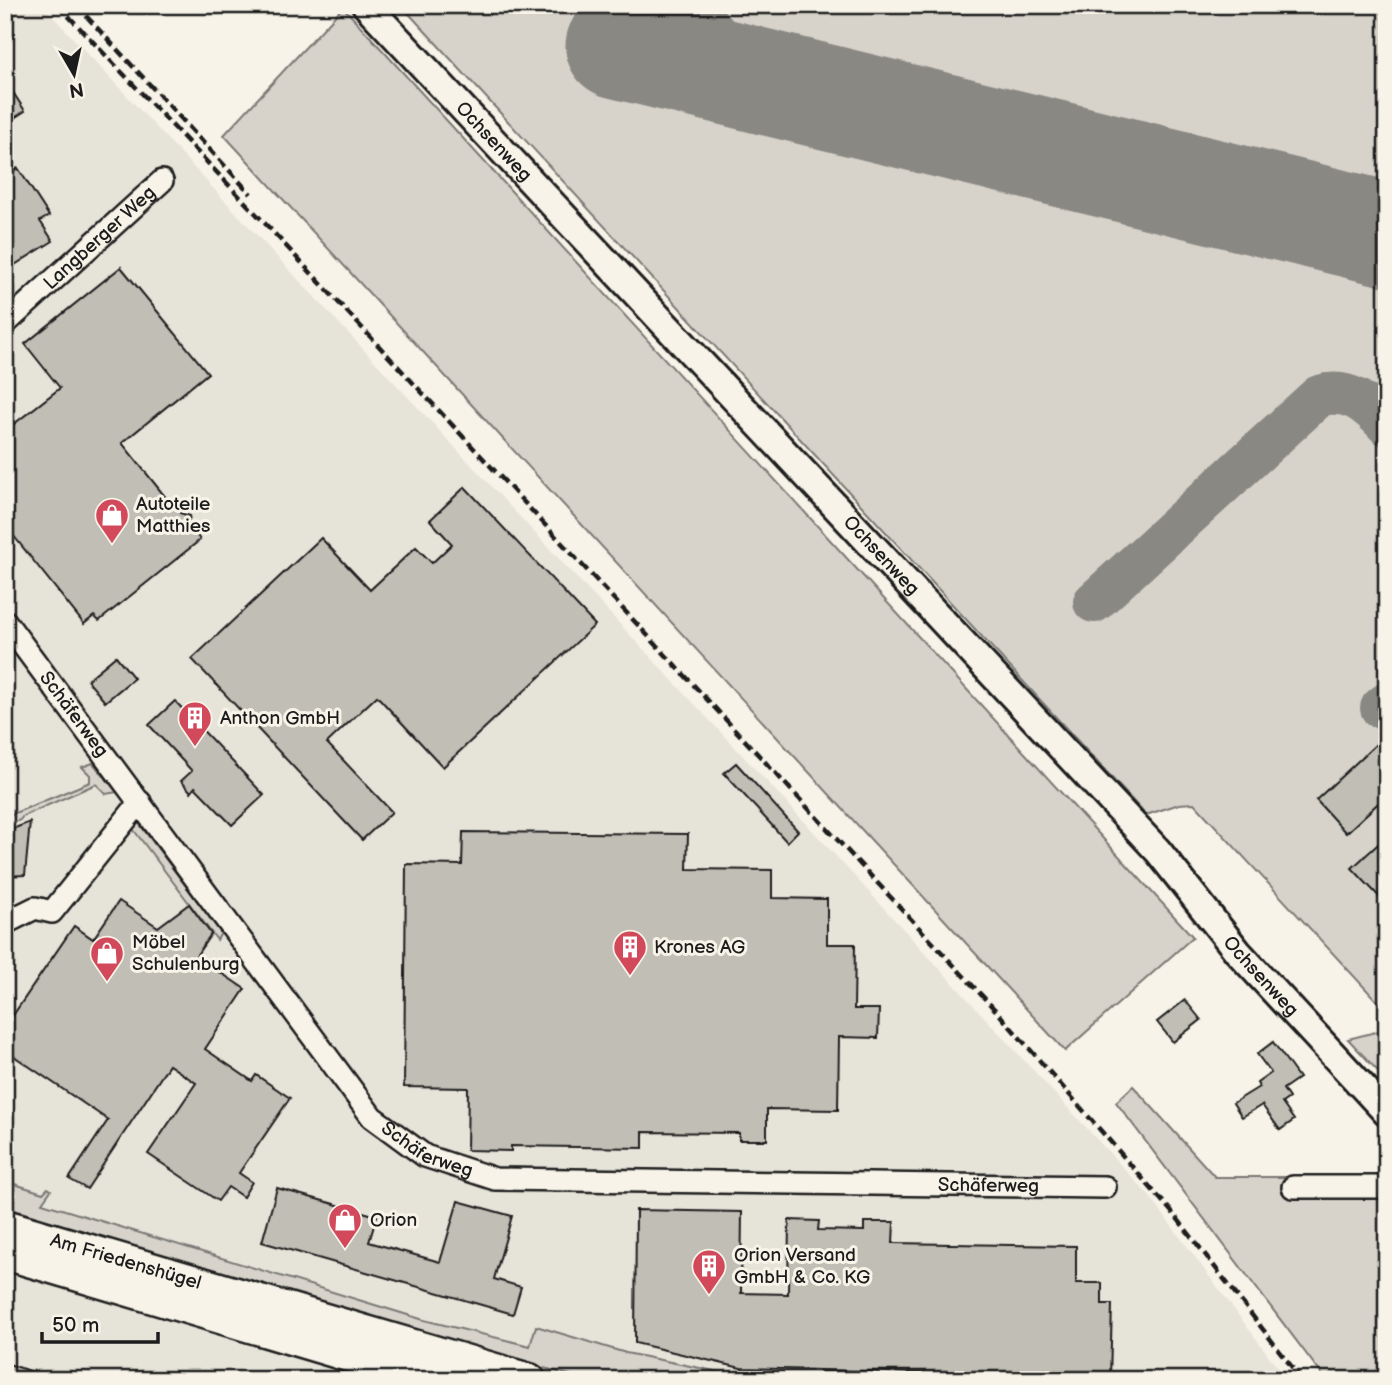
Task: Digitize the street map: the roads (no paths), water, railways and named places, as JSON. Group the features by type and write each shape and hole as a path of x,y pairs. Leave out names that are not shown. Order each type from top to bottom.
{"highway":[{"name":"Am Friedenshügel","path":"5,1226 528,1380"},
{"name":"Am Friedenshügel","path":"5,1253 432,1380"}],"main road":[{"name":"Ochsenweg","path":"366,5 1158,851 1238,952 1387,1112"}],"street":[{"name":"Langberger Weg","path":"5,324 162,180"},
{"name":"Schäferweg","path":"5,621 372,1117 425,1156 495,1179 1105,1187"},
{"path":"5,923 35,908 52,912 140,802"},
{"path":"1293,1187 1387,1187"}],"railway":[{"path":"58,5 261,219 1000,1015 1177,1218 1302,1380"},
{"path":"76,5 251,194"}],"place":[{"name":"Autoteile Matthies","path":"112,545"},
{"name":"Anthon GmbH","path":"195,748"},
{"name":"Krones AG","path":"630,977"},
{"name":"Möbel Schulenburg","path":"107,983"},
{"name":"Orion","path":"345,1250"},
{"name":"Orion Versand GmbH & Co. KG","path":"709,1296"}]}
